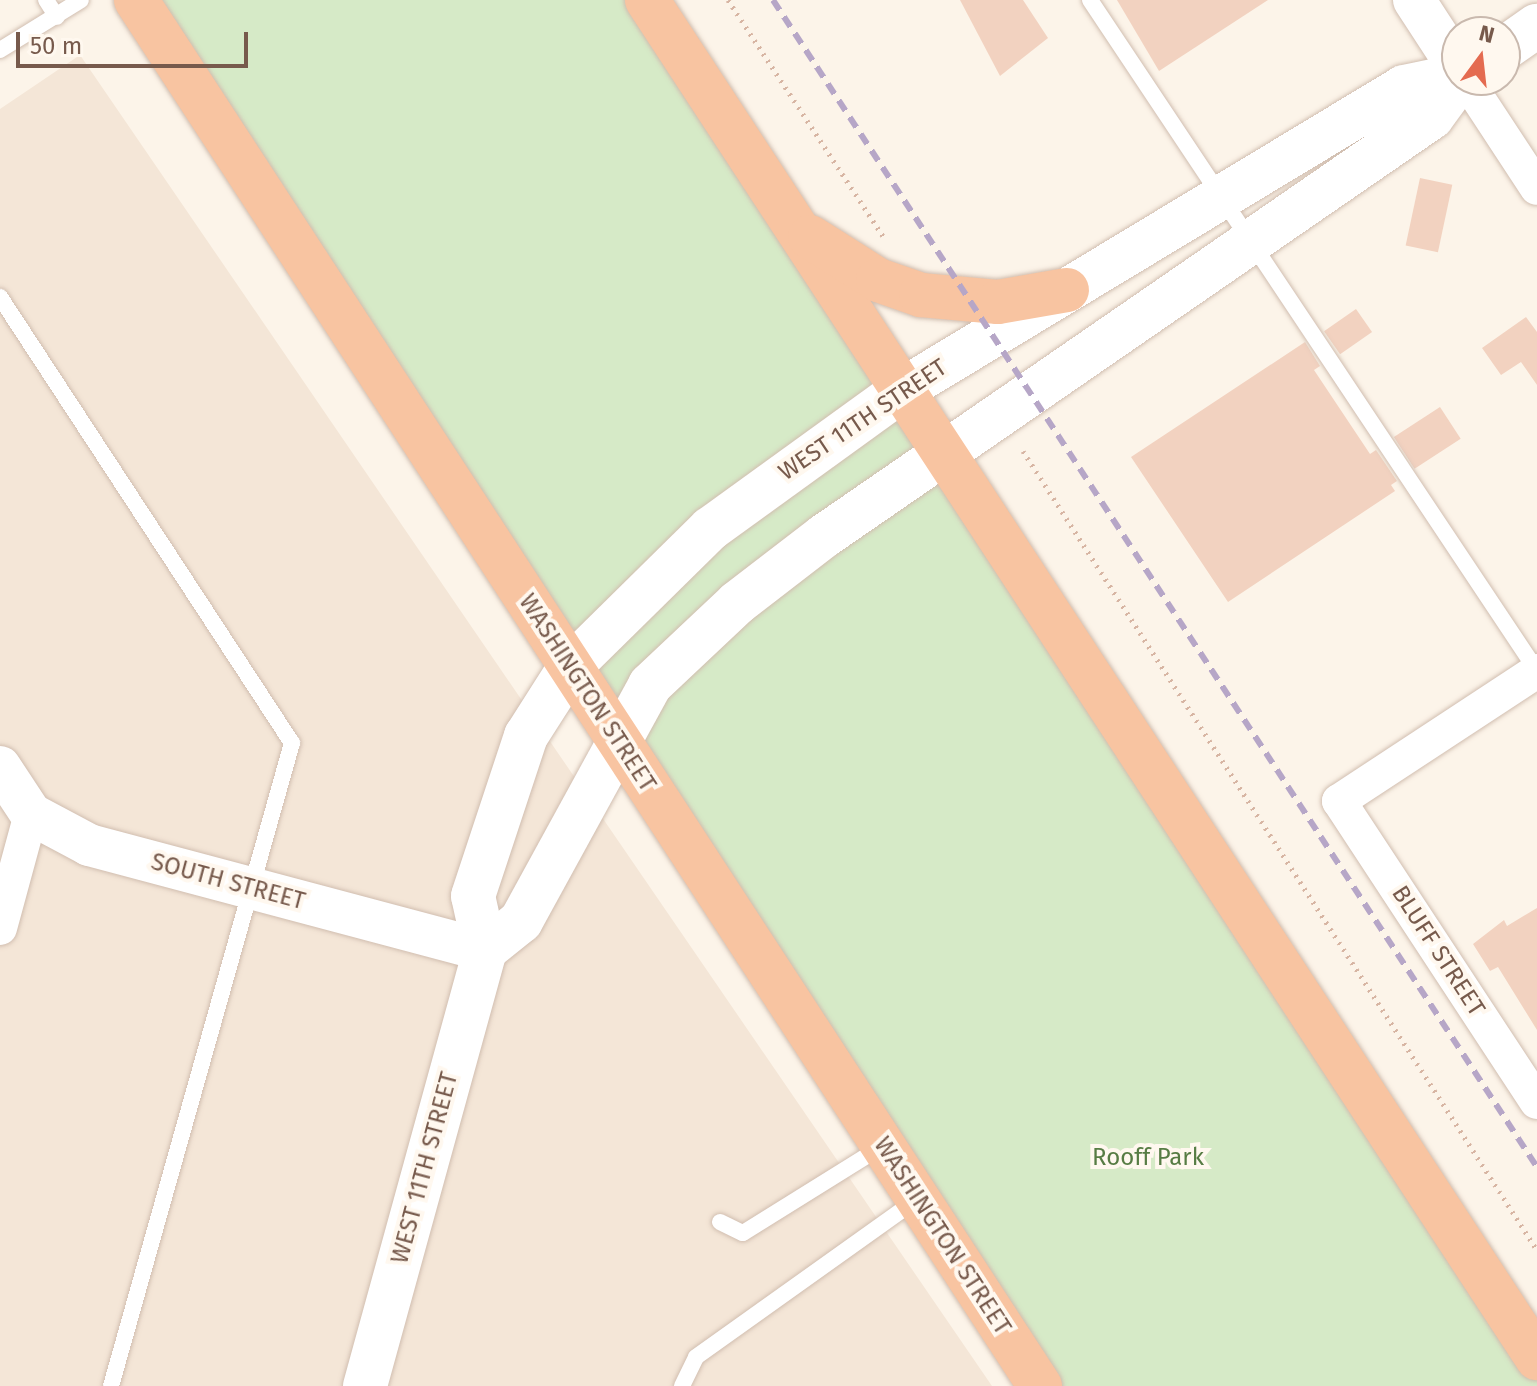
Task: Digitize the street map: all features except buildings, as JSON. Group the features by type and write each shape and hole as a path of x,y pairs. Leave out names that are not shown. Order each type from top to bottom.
{"highway":[{"name":"WASHINGTON STREET","path":"136,0 1040,1386"},
{"path":"647,0 1537,1358"},
{"path":"797,229 878,280 921,295 998,302 1067,290"}],"main road":[{"name":"WEST 11TH STREET","path":"365,1386 485,950 473,896 526,736 570,667 710,529 902,390 1404,87 1441,81"},
{"name":"WEST 11TH STREET","path":"485,950 521,921 650,685 737,603 824,536 946,456 1432,117 1446,96"}],"street":[{"path":"1414,0 1441,41"},
{"path":"1477,96 1537,188"},
{"name":"BLUFF STREET","path":"1537,671 1339,801 1537,1102"},
{"name":"SOUTH STREET","path":"0,767 31,814 89,845 485,950"},
{"path":"0,928 31,814"}],"lane":[{"path":"46,0 57,17"},
{"path":"0,50 81,0"},
{"path":"1090,0 1218,198 1537,671"},
{"path":"0,297 292,743 111,1386"},
{"path":"720,1222 743,1233 883,1146"},
{"path":"682,1386 696,1357 918,1199"}],"path":[{"path":"728,0 890,248"},
{"path":"1023,451 1537,1250"}],"shaded area":[{"path":"80,55 992,1386 0,1386 0,109"}],"green space":[{"name":"Rooff Park","path":"136,0 647,0 1537,1358 1537,1386 1040,1386"}],"railway":[{"path":"773,0 1537,1167"}]}
